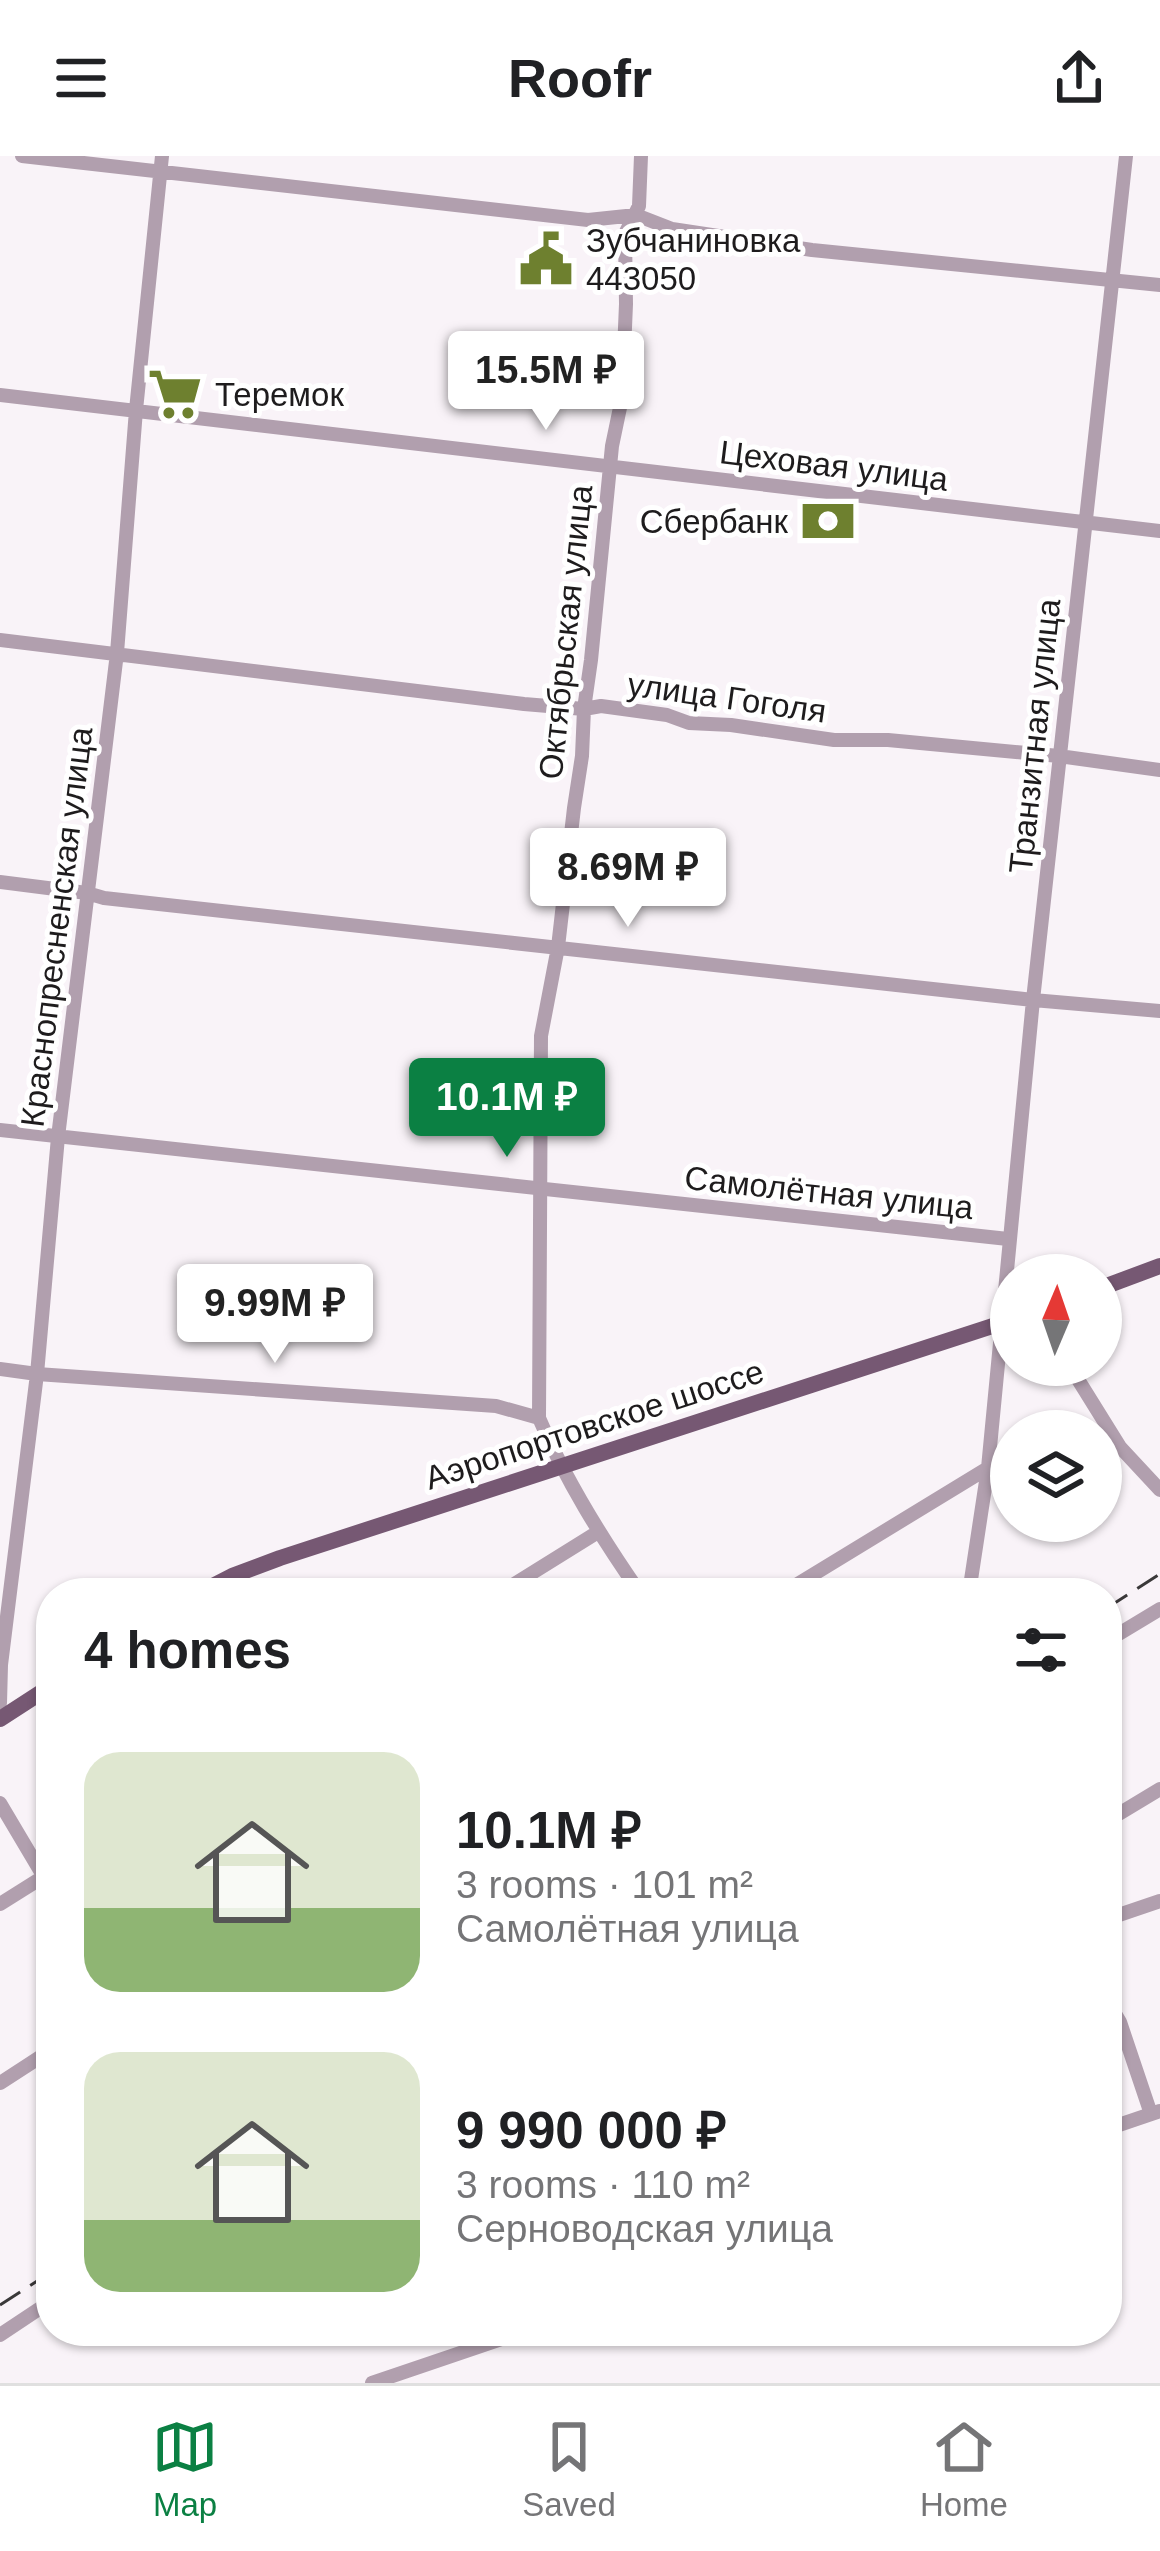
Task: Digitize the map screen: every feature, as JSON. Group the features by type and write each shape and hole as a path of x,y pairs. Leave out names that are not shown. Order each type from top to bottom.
{"main road":[{"path":"1122,1280 1160,1266"},
{"name":"Аэропортовское шоссе","path":"234,1578 280,1558 990,1326"},
{"path":"0,1719 36,1696"}],"street":[{"path":"22,156 588,220 636,215 672,229 812,250 1160,285"},
{"name":"Краснопресненская улица","path":"0,1703 58,1137 116,652 162,156"},
{"name":"Октябрьская улица","path":"630,1578 560,1466 539,1418 541,1036 558,947 583,756 610,465 622,398 625,234 640,206 641,156"},
{"name":"Транзитная улица","path":"1008,1254 1126,156"},
{"name":"Цеховая улица","path":"0,395 1160,531"},
{"name":"улица Гоголя","path":"0,640 383,688 584,709 601,706 689,723 834,740 888,740 1160,770"},
{"path":"0,882 104,898 1160,1011"},
{"name":"Самолётная улица","path":"0,1130 1008,1239"},
{"path":"0,1369 496,1406 539,1418"},
{"name":"Транзитная улица","path":"971,1578 998,1386"},
{"path":"1082,1386 1120,1447 1160,1490"},
{"path":"808,1578 988,1468"},
{"path":"524,1578 598,1532"},
{"path":"1122,1633 1160,1609"},
{"path":"1122,1812 1160,1790"},
{"path":"0,1803 36,1860"},
{"path":"0,1904 36,1885"},
{"path":"1122,1913 1160,1901"},
{"path":"1122,2027 1155,2112 1122,2124"},
{"path":"0,2083 36,2060"},
{"path":"0,2335 36,2311"},
{"path":"372,2383 481,2346"}],"railway":[{"path":"1122,1598 1160,1574"},
{"path":"0,2305 36,2282"}],"place":[{"name":"Зубчаниновка 443050","path":"546,259"},
{"name":"Теремок","path":"175,394"},
{"name":"Сбербанк","path":"828,521"}]}
